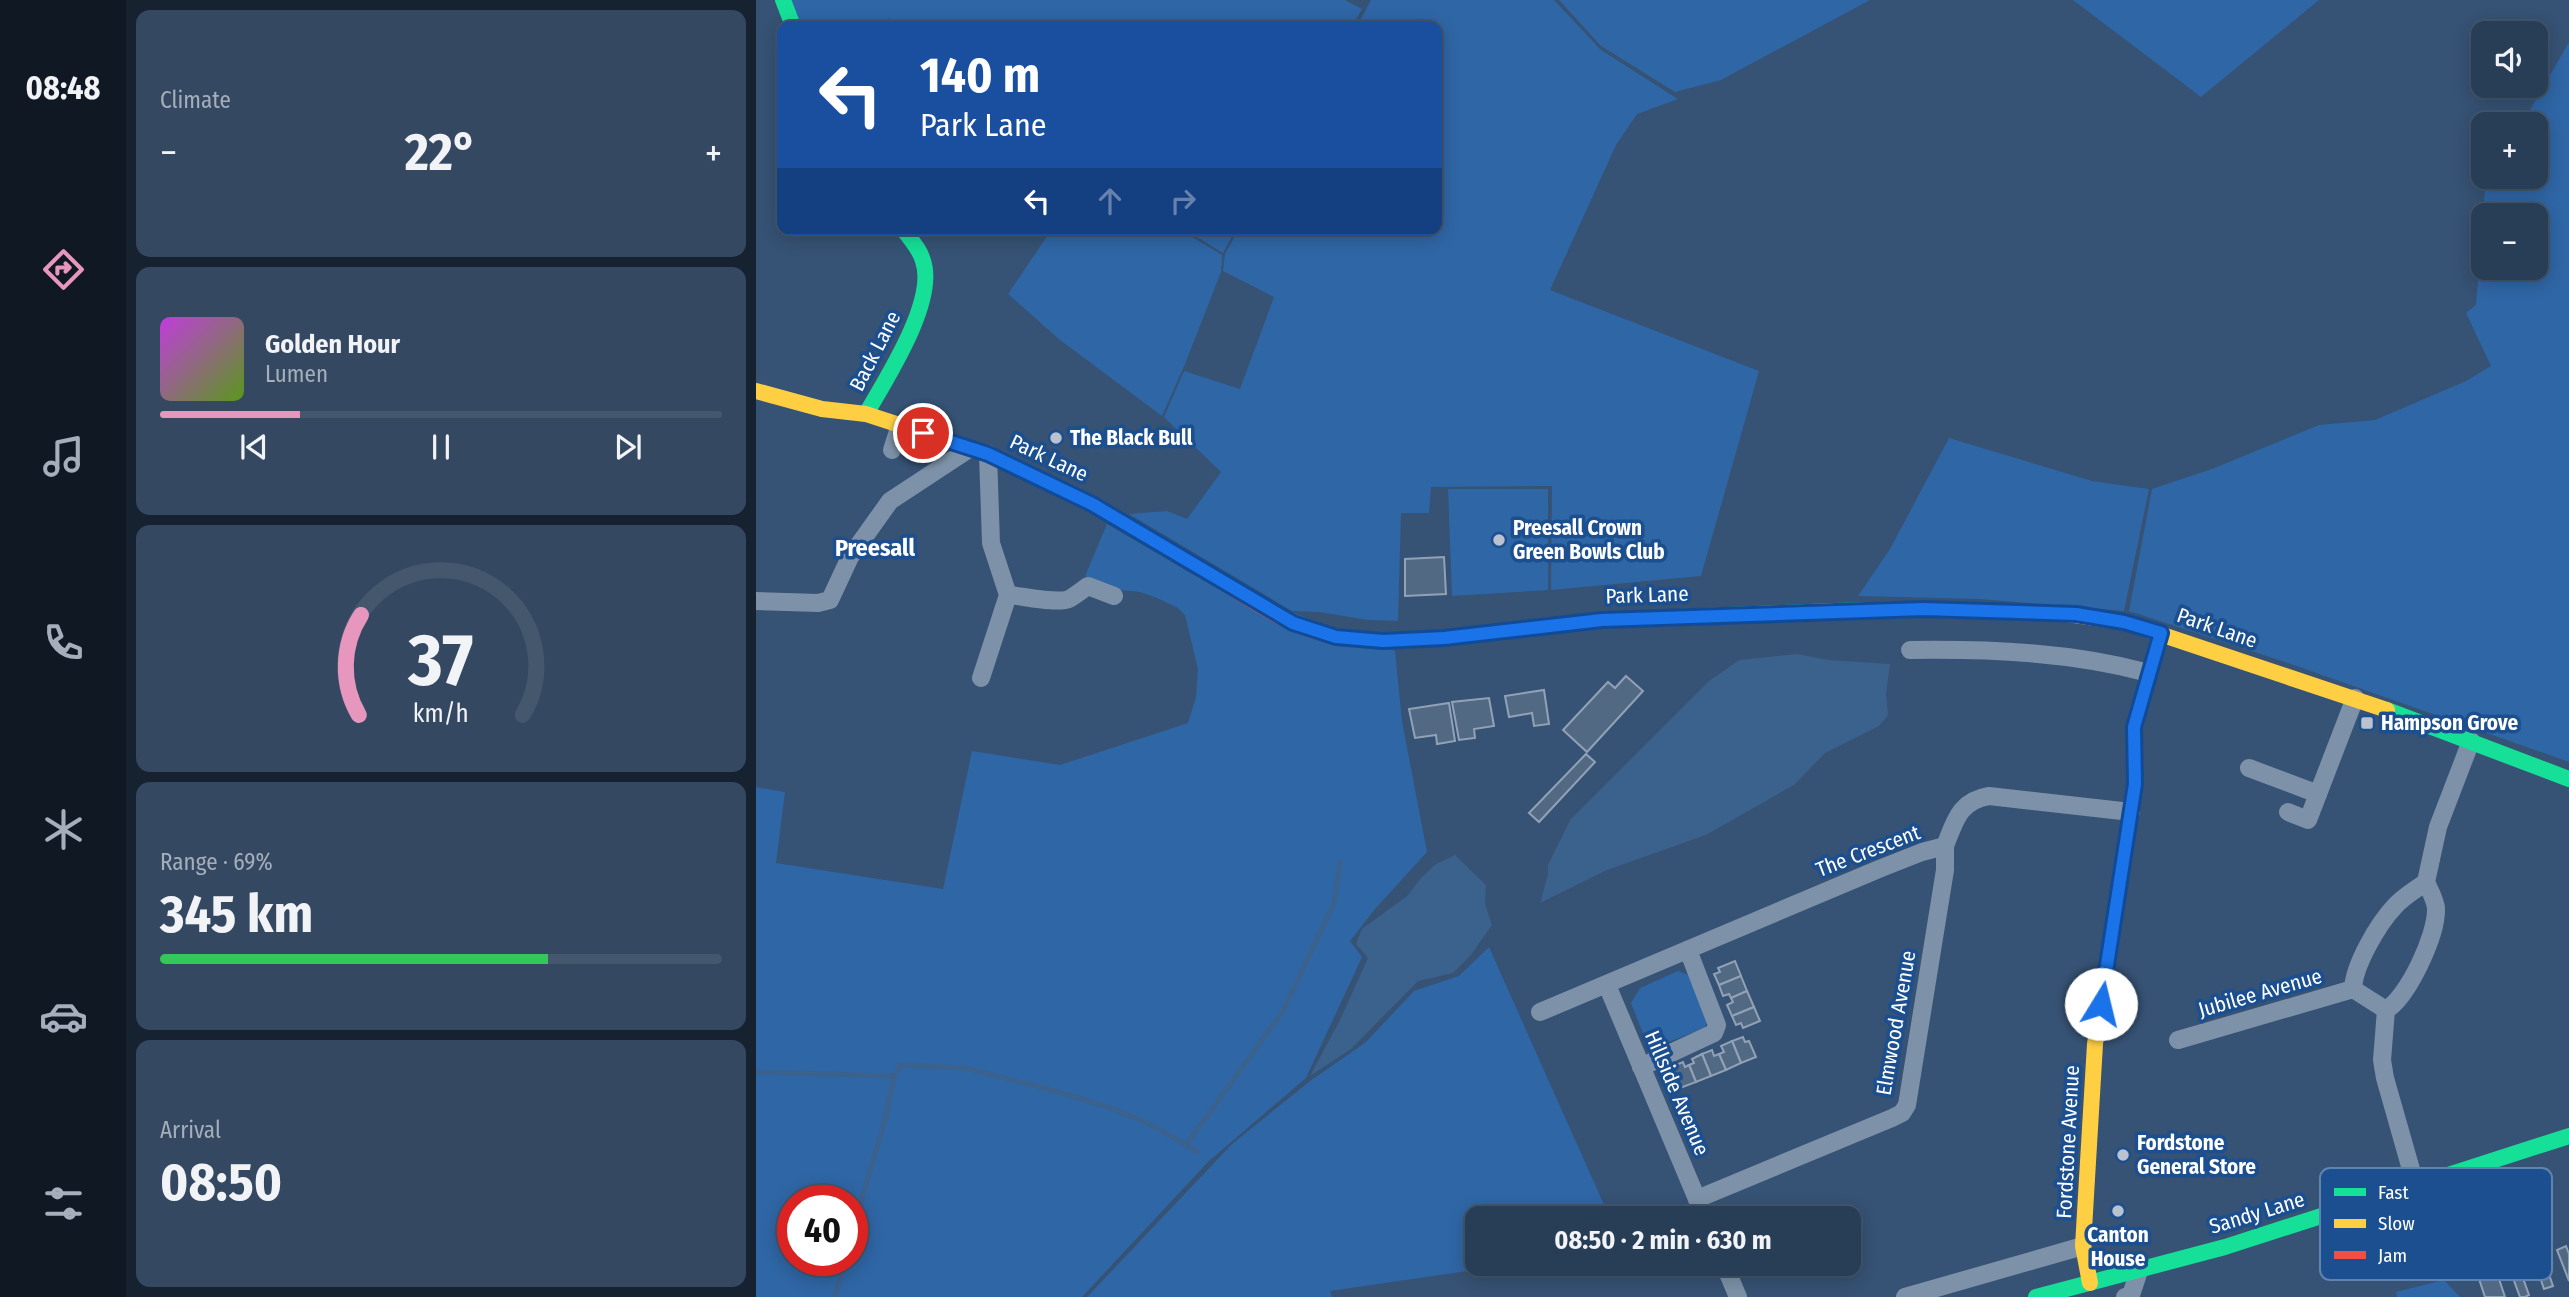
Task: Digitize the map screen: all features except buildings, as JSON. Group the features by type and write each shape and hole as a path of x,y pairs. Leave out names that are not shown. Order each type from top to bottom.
{"main road":[{"path":"783,0 791,21"},
{"name":"Back Lane","path":"866,414 910,336 919,311 926,273 924,261 907,235"},
{"name":"Park Lane","path":"756,391 822,410 866,414 988,454 1092,504 1293,623 1336,637 1383,641 1444,638 1602,620 1924,609 2076,614 2124,622 2161,633 2355,698 2569,779"},
{"name":"Fordstone Avenue","path":"2090,1283 2083,1246 2095,1044 2131,812 2136,764 2134,727 2161,633"},
{"name":"Sandy Lane","path":"2473,1168 2569,1136"},
{"name":"Sandy Lane","path":"2037,1297 2139,1271 2320,1216"}],"street":[{"path":"892,450 900,425"},
{"path":"756,601 818,603 830,600 850,557 890,500 969,449"},
{"path":"981,678 1008,595 991,543 988,454"},
{"path":"1008,595 1055,602 1068,600 1088,586 1114,596"},
{"path":"1910,650 1985,649 2042,653 2149,673"},
{"path":"2288,812 2308,820 2355,698"},
{"path":"2386,1010 2396,1004 2406,990 2431,932 2436,910 2434,897 2426,883 2438,827 2471,741"},
{"path":"2249,768 2318,794"},
{"name":"The Crescent","path":"1540,1012 1890,864 1945,846 1964,807 1975,798 1989,796 2131,812"},
{"name":"Elmwood Avenue","path":"1697,1199 1902,1113 1907,1105 1945,870 1945,846"},
{"path":"2386,1010 2353,989 2353,977 2381,924 2394,906 2426,883"},
{"path":"1641,1067 1713,1032 1717,1025 1688,950"},
{"name":"Hillside Avenue","path":"1607,985 1700,1206"},
{"name":"Jubilee Avenue","path":"2178,1040 2353,989"},
{"path":"2386,1010 2382,1060 2411,1168"},
{"path":"1905,1297 2083,1246"},
{"path":"2125,1297 2131,1296 2139,1271"},
{"path":"1729,1276 1738,1297"}],"shaded area":[{"path":"791,0 1345,0 1362,9 1355,21 891,21 889,18 888,21 798,21"},
{"path":"1371,0 1554,0 1601,50 1678,99 1637,114 1616,145 1550,290 1759,371 1701,576 1551,590 1552,486 1431,487 1429,513 1401,513 1398,621 1368,620 1319,612 1292,611 1129,514 1167,511 1187,519 1221,472 1164,417 1184,371 1240,389 1274,297 1223,271 1225,254 1236,235 1442,235 1442,21 1360,21"},
{"path":"1559,0 1870,0 1721,80 1675,92 1601,46"},
{"path":"2073,0 2319,0 2201,97"},
{"path":"2569,42 2569,762 2288,663 2129,611 2152,489 2212,469 2319,425 2375,420 2466,381 2491,366 2466,313 2476,305 2478,280 2548,280 2548,203 2484,203 2485,189 2548,189 2548,112 2529,112 2537,98 2548,98 2548,79"},
{"path":"1048,235 1189,235 1222,255 1221,272 1162,416 1060,340 1008,294"},
{"path":"1194,235 1233,235 1223,253"},
{"path":"1949,438 2092,481 2149,489 2124,611 1980,599 1858,596 1890,549"},
{"name":"Preesall Crown Green Bowls Club","path":"1448,489 1548,489 1548,590 1452,596"},
{"path":"1107,524 1194,575 1395,651 1402,721 1427,852 1350,941 1362,957 1306,1078 1209,1161 1082,1297 756,1297 756,787 785,792 776,863 943,889 972,751 1060,765 1188,723 1196,697 1198,669 1185,615 1178,608 1157,598 1098,584 1085,576"},
{"path":"1797,654 1829,660 1890,664 1886,694 1888,715 1879,726 1825,753 1794,785 1706,835 1607,870 1540,903 1548,865 1570,820 1709,681 1739,660"},
{"path":"1455,855 1486,885 1485,904 1492,925 1471,955 1453,973 1418,981 1351,1049 1310,1076 1340,1020 1368,958 1356,944 1362,929 1407,896 1436,864"},
{"path":"1489,947 1605,1206 1465,1206 1465,1271 1330,1291 1332,1297 1087,1297 1232,1144 1310,1081 1365,1043 1414,991 1459,976"},
{"path":"1678,971 1689,975 1707,1022 1705,1028 1653,1048 1648,1046 1631,1003 1640,988"},
{"path":"2444,1280 2460,1297 2397,1297 2396,1292"}],"waterway":[{"path":"1186,1145 1283,1011 1334,903 1340,862"},
{"path":"756,1072 894,1076 900,1065 964,1068 1105,1106 1150,1124 1198,1152"},
{"path":"866,1185 885,1120 894,1076"},
{"path":"835,1297 841,1276"}],"traffic: fast":[{"path":"783,0 791,21"},
{"path":"866,414 897,361 923,297 923,261 907,235"},
{"path":"1473,635 1602,620 1833,611 1924,609 2060,613"},
{"path":"2101,1005 2135,784 2134,727 2161,633"},
{"path":"2387,710 2569,779"},
{"path":"2470,1168 2569,1136"},
{"path":"2036,1297 2225,1247 2320,1216"}],"traffic: slow":[{"path":"756,391 822,409 866,414 988,454 1092,504 1191,563"},
{"path":"2060,613 2124,622 2387,710"},
{"path":"2090,1283 2083,1246 2095,1044 2101,1005"}],"traffic: jam":[{"path":"1191,563 1268,610 1314,631 1382,641 1473,635"}],"place":[{"name":"The Black Bull","path":"1056,438"},
{"name":"Preesall Crown Green Bowls Club","path":"1499,540"},
{"name":"Hampson Grove","path":"2367,723"},
{"name":"Fordstone General Store","path":"2123,1155"},
{"name":"Canton House","path":"2118,1211"}],"district":[{"name":"Preesall","path":"875,548"}],"route":[{"path":"923,433 988,454 1092,504 1293,623 1336,637 1383,641 1444,638 1602,620 1924,609 2020,610 2076,614 2124,622 2161,633 2134,727 2135,784 2101,1004"}]}
